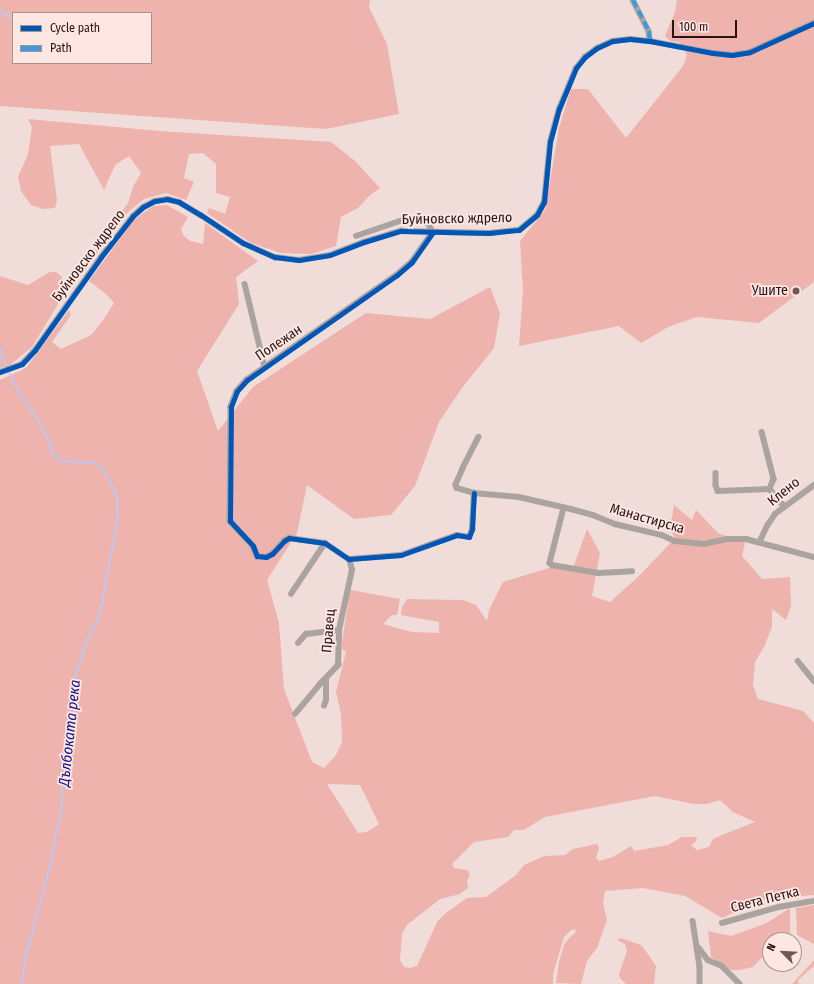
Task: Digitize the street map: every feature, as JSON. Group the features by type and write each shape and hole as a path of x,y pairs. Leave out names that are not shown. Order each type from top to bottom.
{"street":[{"path":"633,0 638,7 649,31 650,41"},
{"name":"Буйновско ждрело","path":"1,372 22,364 35,350 101,257 133,216 143,207 155,201 167,199 178,202 201,215 243,243 275,257 299,260 330,255 364,242 394,233 414,231 507,232 519,230 528,225 537,215 544,202 553,128 559,108 576,68 585,57 597,48 613,41 630,39 732,55 750,52 814,22"},
{"path":"356,236 409,218 428,223 433,232"},
{"name":"Полежан","path":"325,543 289,538 284,541 272,554 266,557 257,556 253,546 230,521 231,407 237,391 247,380 397,275 412,262 433,232"},
{"path":"245,284 265,367"},
{"path":"762,432 774,479 770,488"},
{"name":"Манастирска","path":"479,437 470,452 456,485 457,488 474,493 515,497 593,515 621,526 660,535 675,541 704,544 734,539 760,541 814,557"},
{"path":"716,473 716,486 718,491 770,488"},
{"name":"Клено","path":"760,541 770,520 785,506 814,485"},
{"path":"770,488 779,501 785,506"},
{"path":"291,594 325,543 349,558 401,555 457,534 469,537 474,493"},
{"path":"564,508 550,563 552,565 599,573 632,571"},
{"name":"Правец","path":"295,714 319,684 326,679 338,665 339,630 352,570 349,558"},
{"path":"298,642 306,634 339,630"},
{"path":"798,661 814,681"},
{"path":"324,706 326,700 326,679"},
{"name":"Света Петка","path":"722,923 779,907 814,901"},
{"path":"693,921 698,947 700,984"},
{"path":"698,947 708,960 722,966 740,984"}],"shaded area":[{"path":"0,0 370,0 369,7 387,44 399,114 326,129 0,106"},
{"path":"677,0 814,0 814,282 759,323 697,317 668,327 641,343 619,326 519,346 523,290 520,241 545,210 559,128 571,89 588,89 626,138 683,66 687,55 679,42 670,41 665,36 675,12"},
{"path":"28,119 160,131 331,142 355,161 380,188 369,196 358,208 341,217 336,246 311,254 281,253 251,243 207,213 209,208 225,214 230,197 216,193 216,164 203,153 189,154 184,178 194,182 186,200 166,193 144,199 127,213 79,278 81,270 128,203 133,187 141,173 129,156 115,165 104,190 79,144 50,146 57,200 55,208 43,209 31,205 21,191 18,177 28,154 32,127"},
{"path":"167,205 188,217 181,229 183,235 190,241 203,244 205,223 258,261 236,277 239,304 197,371 218,431 253,387 366,313 430,319 490,287 500,313 494,348 462,388 439,422 415,486 391,515 354,519 307,485 297,533 267,580 279,623 284,689 312,762 324,768 336,755 342,742 341,714 336,692 346,652 342,649 342,643 350,590 400,599 397,615 392,615 383,624 412,632 439,633 439,622 401,615 402,607 407,599 463,600 476,605 487,621 489,610 503,582 552,567 572,571 587,529 600,553 592,596 610,602 640,575 675,538 670,529 674,505 692,520 696,510 718,533 745,543 742,556 762,579 790,577 791,606 786,620 772,609 772,627 764,647 755,662 753,685 758,699 803,711 814,723 814,895 765,899 722,918 685,896 643,888 605,891 603,903 607,920 597,948 587,961 581,984 556,983 559,962 564,945 575,933 576,929 571,930 564,937 553,974 553,984 0,984 0,380 26,368 69,310 71,315 52,342 61,349 91,335 114,303 106,294 89,281 134,220 153,206","holes":["327,784 360,785 379,824 367,832 358,833","655,796 694,804 707,804 720,800 733,812 755,822 713,839 709,847 697,850 691,845 696,841 697,837 682,837 668,845 634,851 631,846 613,857 599,861 596,858 599,848 597,844 573,849 565,855 544,856 524,865 516,875 486,897 467,898 446,913 437,922 417,966 410,968 404,967 400,960 402,934 407,925 440,899 460,894 468,888 467,881 470,874 467,870 454,868 452,864 474,842 508,837 514,830 524,830 545,817"]},
{"path":"50,272 56,272 62,277 63,287 57,306 32,347 10,365 0,368 0,276 28,285"},
{"path":"814,905 814,944 802,938 802,932 797,932 796,908"},
{"path":"790,908 790,932 762,932 762,957 753,967 740,970 731,970 711,957 708,931 731,936 765,924"},
{"path":"621,938 641,945 645,950 656,966 654,984 626,984 620,978 619,974 627,951 625,944 617,940"},
{"path":"814,960 814,966 798,980 799,984 792,984"}],"waterway":[{"path":"0,10 12,17"},
{"name":"Дълбоката река","path":"0,348 7,367"},
{"name":"Дълбоката река","path":"8,370 20,394 40,423 49,440 55,457 63,461 95,463 102,467 118,499 118,519 100,616 87,641 74,681 68,746 63,776 62,808 50,868 27,954 22,984"}],"marked path":[{"path":"633,0 649,31 650,41"}],"cycle path":[{"path":"0,372 22,364 35,350 101,257 133,216 143,207 155,201 167,199 179,202 243,243 275,257 299,260 330,255 364,242 401,231 489,233 519,230 537,215 544,202 550,142 559,109 576,68 585,57 597,48 613,41 630,39 732,55 750,52 814,23"},
{"path":"433,232 412,262 397,275 247,380 237,391 231,407 230,521 253,546 257,556 266,557 272,554 284,541 289,538 325,543 349,559 401,555 457,535 469,537 472,529 474,493"}],"place":[{"name":"Ушите","path":"796,291"}]}
